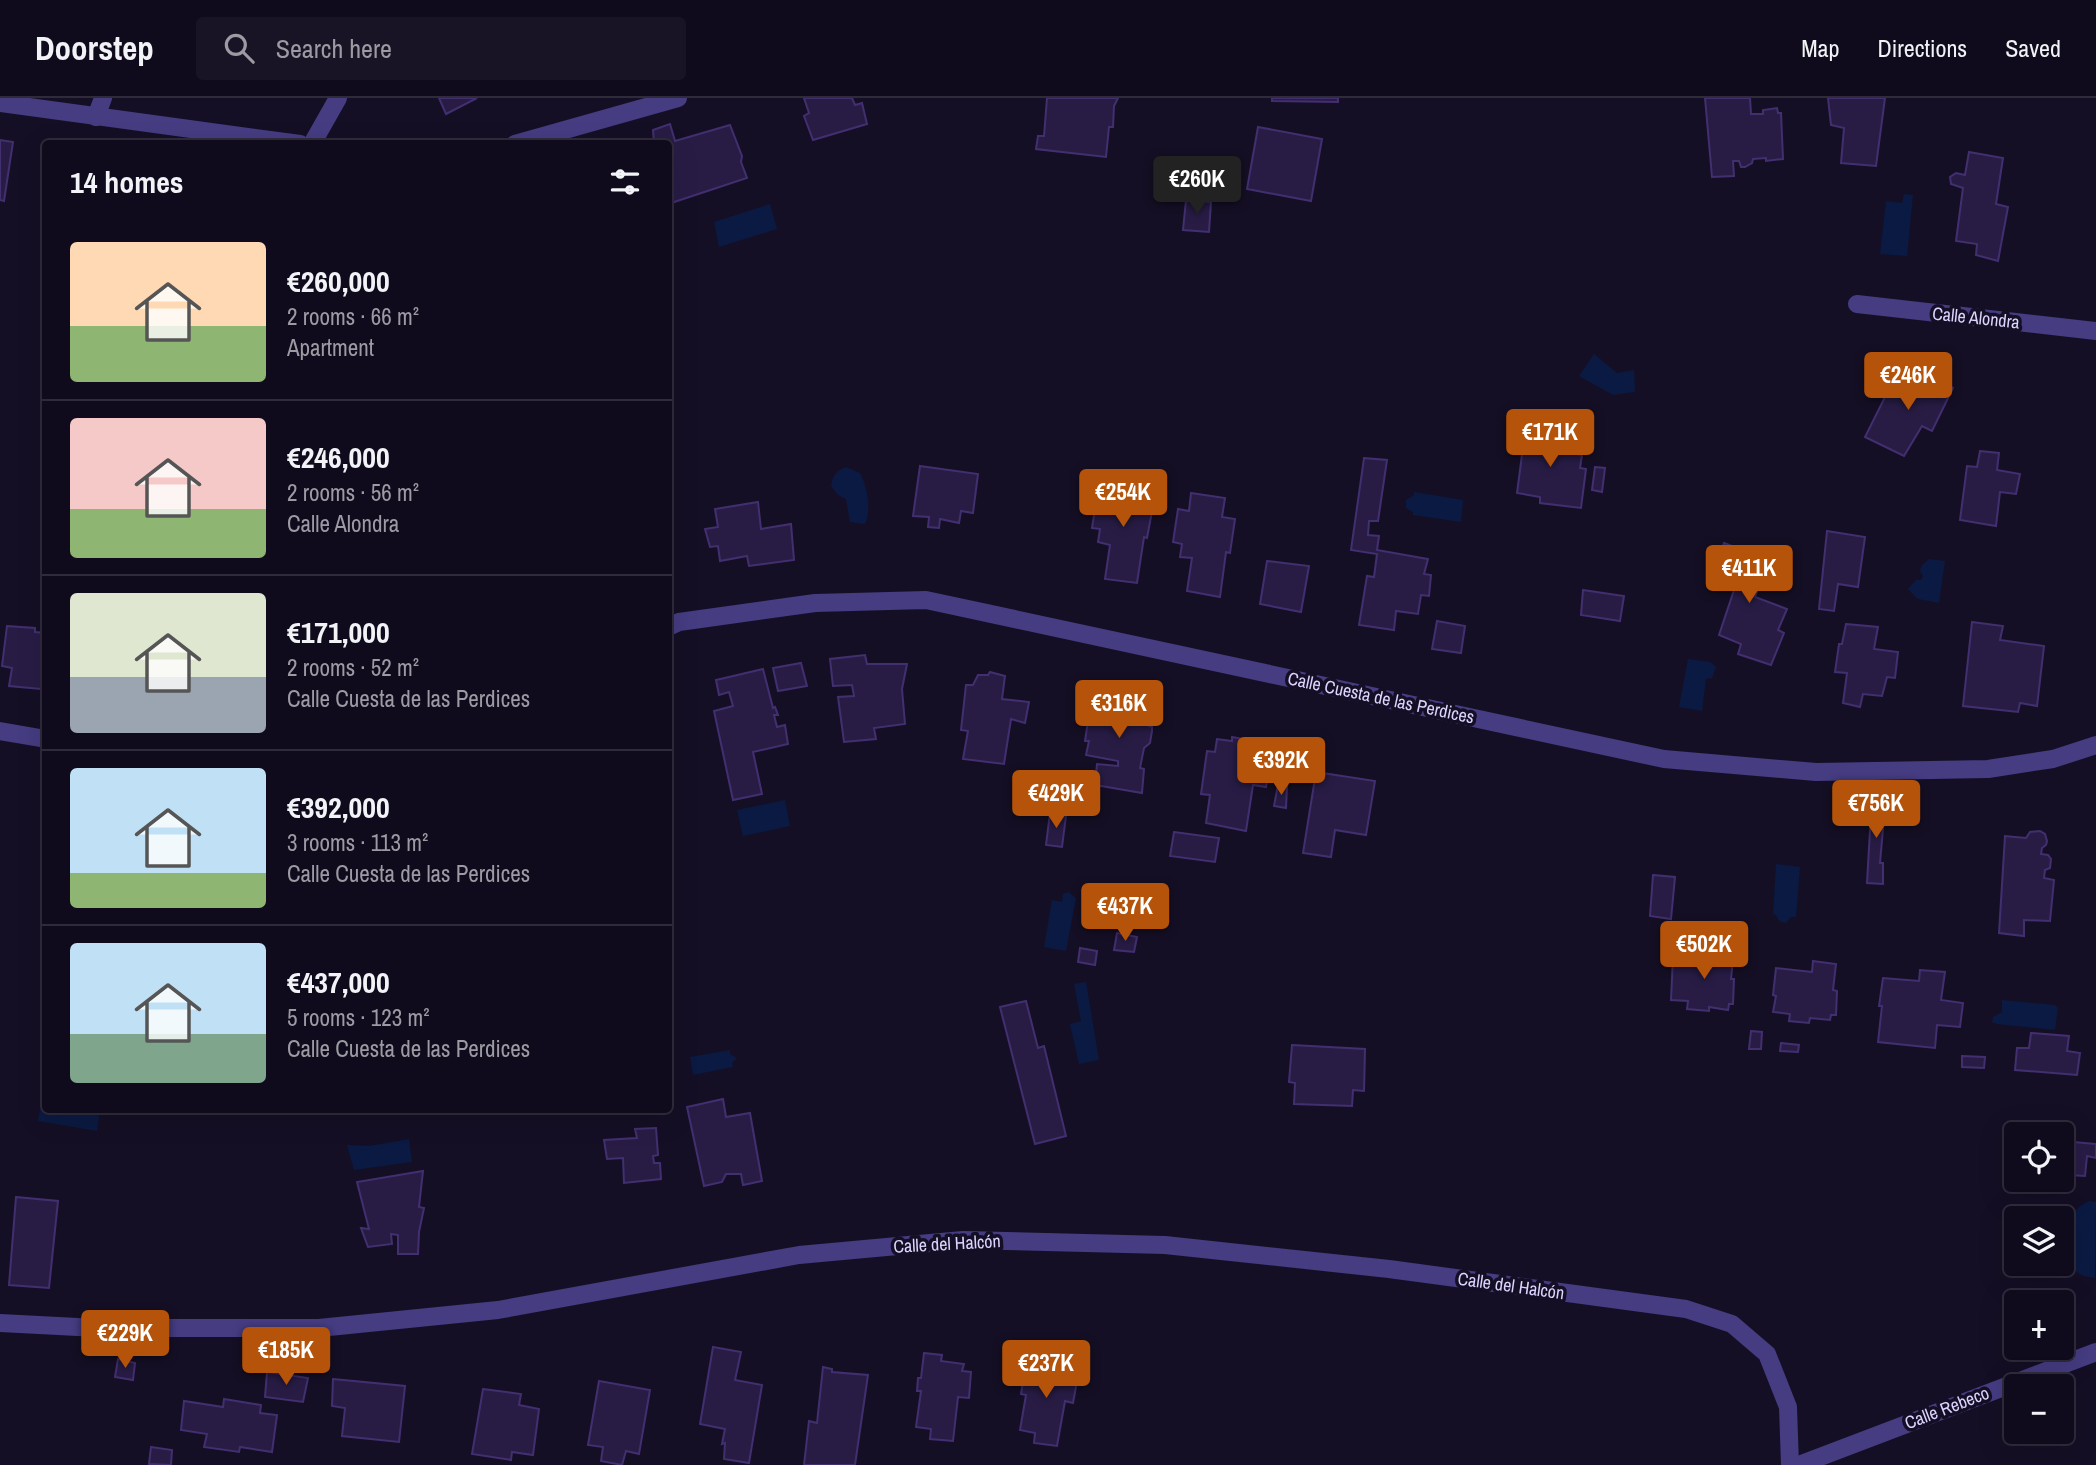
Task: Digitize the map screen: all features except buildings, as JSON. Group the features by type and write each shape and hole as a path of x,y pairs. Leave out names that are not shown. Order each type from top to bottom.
{"street":[{"path":"96,117 103,98"},
{"path":"314,140 338,98"},
{"path":"529,140 678,98"},
{"path":"0,103 270,140"},
{"name":"Calle Alondra","path":"1857,304 2096,331"},
{"name":"Calle Cuesta de las Perdices","path":"672,625 815,603 926,600 1664,759 1802,771 1988,769 2053,759 2096,745"},
{"path":"0,731 42,738"},
{"name":"Calle del Halcón","path":"0,1323 97,1328 319,1328 498,1310 813,1254 963,1240 1164,1245 1389,1269 1686,1309 1732,1324 1767,1354 1788,1407 1790,1465"},
{"name":"Calle Rebeco","path":"1799,1465 2096,1352"}],"water":[{"path":"1904,194 1913,195 1907,256 1880,254 1886,201 1902,203"},
{"path":"770,204 777,229 719,247 714,222"},
{"path":"1594,354 1617,373 1634,370 1635,392 1613,395 1579,376"},
{"path":"846,467 860,473 865,485 868,506 865,524 850,522 846,499 838,495 831,486 836,474"},
{"path":"1414,492 1463,500 1461,522 1413,515 1413,512 1406,508 1406,500 1414,495"},
{"path":"1929,559 1945,561 1939,603 1918,599 1908,589 1916,580 1921,580 1922,565"},
{"path":"1688,659 1710,662 1716,667 1712,678 1706,679 1702,711 1679,707"},
{"path":"785,800 790,826 743,836 737,810"},
{"path":"1776,864 1800,867 1796,917 1791,917 1786,923 1779,921 1773,914"},
{"path":"1068,892 1076,898 1066,951 1044,947 1052,900 1062,902 1063,894"},
{"path":"1086,982 1099,1060 1079,1064 1070,1024 1081,1021 1074,984"},
{"path":"2002,1000 2055,1005 2058,1008 2055,1030 1992,1022 1993,1017 2002,1012"},
{"path":"730,1050 730,1054 737,1058 732,1063 733,1067 693,1075 690,1057"},
{"path":"42,1099 42,1113 100,1113 97,1131 38,1121"},
{"path":"409,1139 412,1162 354,1170 347,1145 369,1146"},
{"path":"2089,1201 2096,1202 2095,1278 2081,1275 2074,1268 2074,1215 2080,1206"}]}
